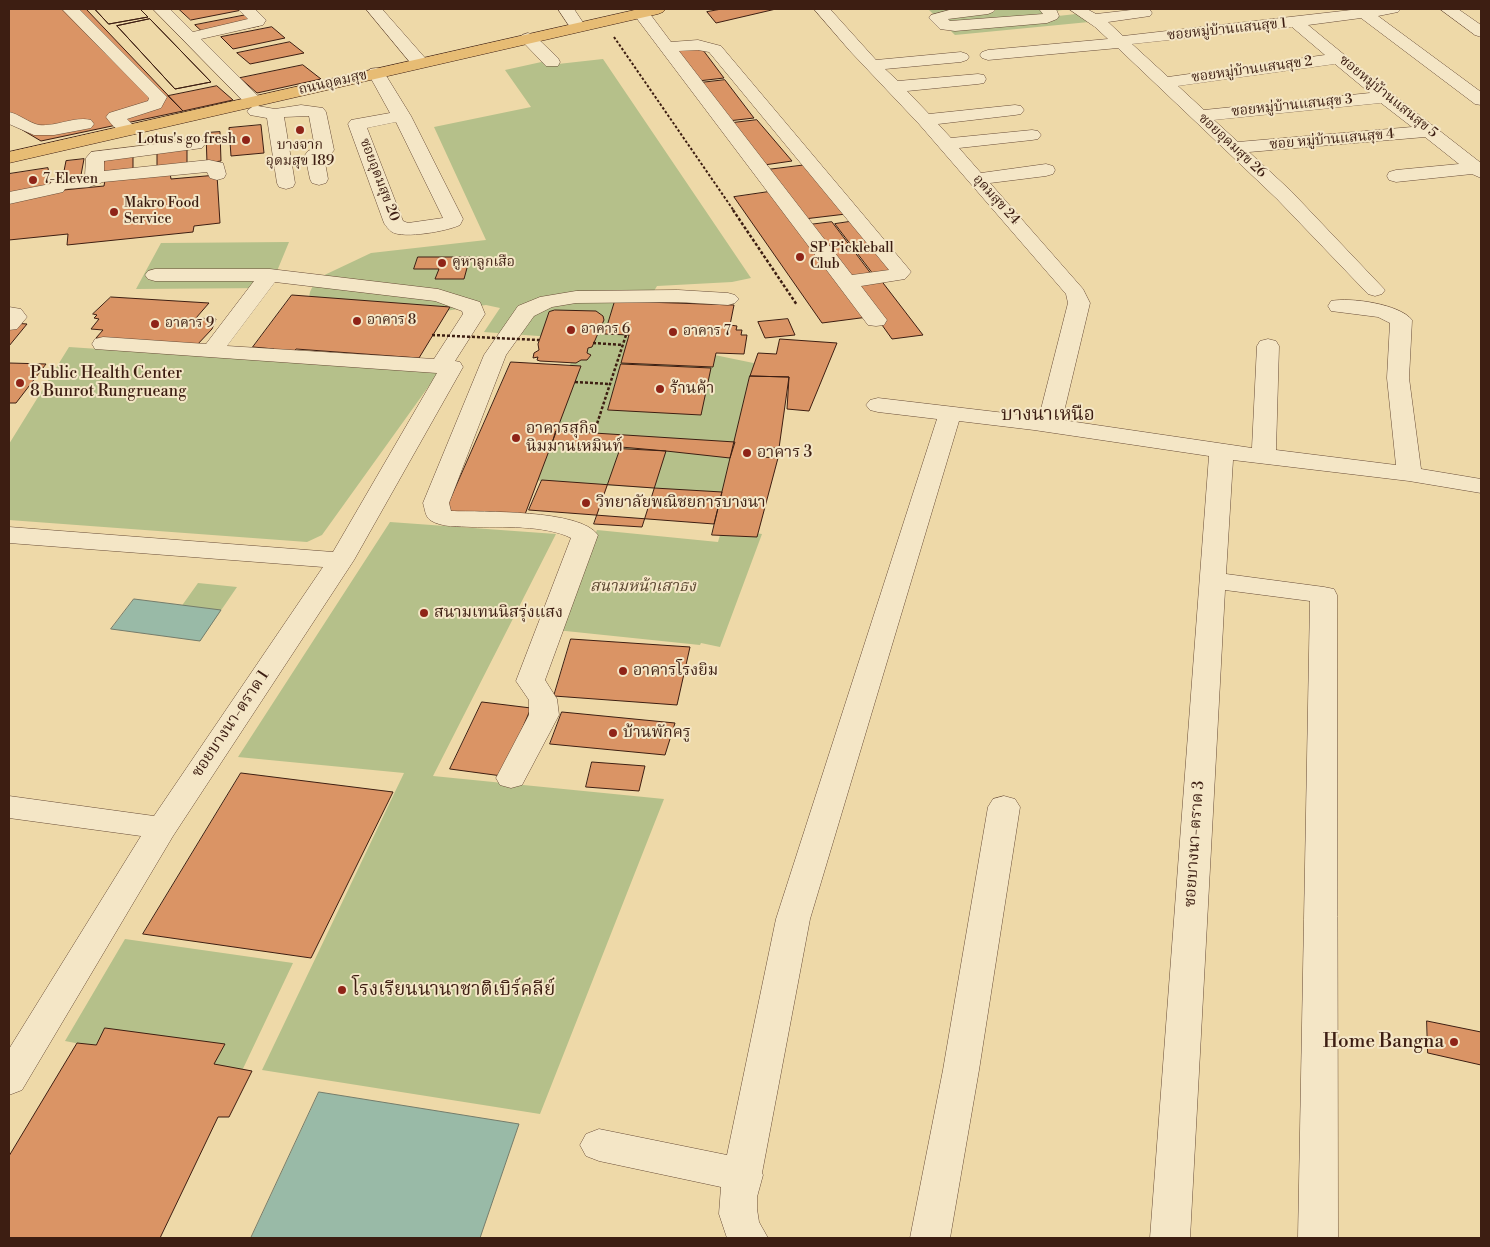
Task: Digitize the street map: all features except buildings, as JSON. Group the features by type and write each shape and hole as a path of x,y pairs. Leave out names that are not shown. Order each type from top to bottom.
{"main road":[{"name":"ถนนอุดมสุข","path":"9,158 642,13"}],"street":[{"path":"70,9 158,97 155,104 116,117 129,130"},
{"path":"161,9 190,37 246,103 246,110 275,114 284,111 308,109 317,112 325,150 314,155 282,158"},
{"path":"190,37 257,22 258,20 247,9 229,13"},
{"path":"374,9 420,63"},
{"path":"566,9 578,27"},
{"name":"อุดมสุข 24","path":"822,9 872,66 925,120 1076,293 1079,303 1048,425"},
{"path":"988,9 948,14 936,18 942,24 955,26 1047,18 1051,16 1047,9"},
{"name":"ซอยหมู่บ้านแสนสุข 1","path":"988,55 1121,42 1394,9"},
{"path":"1448,9 1481,32"},
{"path":"1087,12 1144,13"},
{"name":"ซอยอุดมสุข 26","path":"1087,12 1284,195 1375,290"},
{"path":"642,13 667,46 777,168 848,282 876,320"},
{"path":"642,13 648,46 688,102"},
{"path":"1364,13 1481,100"},
{"path":"175,23 193,20"},
{"name":"ซอยหมู่บ้านแสนสุข 5","path":"1295,22 1385,97 1479,170"},
{"path":"528,38 552,62"},
{"path":"648,46 696,44 707,45 715,49 901,272 848,282"},
{"path":"872,66 961,57"},
{"name":"ซอยหมู่บ้านแสนสุข 2","path":"1165,83 1340,58"},
{"name":"ซอยอุดมสุข 20","path":"376,74 402,116 428,164 453,218 453,222 408,229 399,228 394,223 357,124 402,116"},
{"path":"893,87 978,79"},
{"path":"308,109 301,98 311,88"},
{"name":"ซอยหมู่บ้านแสนสุข 3","path":"1199,116 1385,97"},
{"path":"925,120 1015,110"},
{"path":"275,114 286,183"},
{"path":"193,116 196,167"},
{"path":"9,117 34,130 54,130 85,124"},
{"name":"ซอย หมู่บ้านแสนสุข 4","path":"1234,148 1429,131"},
{"path":"946,144 1032,135"},
{"path":"101,177 94,175 95,158 97,156 196,144"},
{"path":"314,155 319,179"},
{"path":"741,173 810,164"},
{"path":"9,198 56,188 59,184 89,181 101,177 214,166 216,167 217,174"},
{"path":"976,179 1046,170"},
{"path":"1396,176 1479,170"},
{"path":"155,275 270,275"},
{"path":"212,351 270,275"},
{"name":"ซอยบางนา-ตราด 1","path":"9,1080 162,828 341,560 421,424 446,367 474,314 472,307 438,295 270,275"},
{"path":"512,778 544,715 544,699 530,681 585,535 578,529 560,524 448,518 438,514 436,503 495,355 526,311 547,301 576,297 678,296 728,299"},
{"path":"1339,306 1383,310 1401,320 1398,378 1409,474"},
{"path":"9,313 16,317 9,324"},
{"path":"103,344 446,367"},
{"path":"1264,456 1268,346"},
{"path":"878,405 1048,425 1264,456 1409,474 1481,486"},
{"path":"748,1238 741,1229 737,1214 793,920 950,414"},
{"path":"421,424 466,428"},
{"name":"ซอยบางนา-ตราด 3","path":"1170,1238 1221,450"},
{"path":"9,536 341,560"},
{"path":"1212,580 1324,595 1318,1238"},
{"path":"9,807 162,828"},
{"path":"930,1238 961,1070 1004,807"},
{"path":"599,1145 744,1175"}],"path":[{"path":"604,21 797,305"},
{"path":"594,434 626,335"},
{"path":"432,336 539,340"},
{"path":"594,343 623,345"},
{"path":"575,382 610,384"}],"green space":[{"path":"1070,9 1055,11 1058,16 1076,14 1089,22 955,35 929,10"},
{"path":"555,59 558,64 603,59 751,278 732,282 657,286 627,337 768,366 735,494 530,480 579,339 484,332 500,308 486,305 438,312 308,303 310,292 316,279 371,253 486,240 434,127 531,107 505,70"},
{"path":"289,242 270,288 136,289 161,243"},
{"path":"69,347 439,372 322,535 307,542 9,520 9,444"},
{"path":"390,522 556,534 433,776 664,799 540,1114 262,1070 404,773 238,757"},
{"name":"สนามหน้าเสาธง","path":"722,528 762,534 720,647 701,643 700,645 556,630 597,530 718,542"},
{"path":"198,583 237,587 200,641 161,635"},
{"path":"125,939 293,963 240,1075 65,1041"}],"shaded area":[{"path":"134,599 221,610 200,641 111,629"},
{"path":"319,1092 519,1124 480,1238 251,1238"}],"place":[{"name":"บางจาก อุดมสุข 189","path":"300,130"},
{"name":"Lotus's go fresh","path":"246,140"},
{"name":"7-Eleven","path":"33,180"},
{"name":"Makro Food Service","path":"114,212"},
{"name":"SP Pickleball Club","path":"800,257"},
{"name":"คูหาลูกเสือ","path":"442,263"},
{"name":"อาคาร 8","path":"357,321"},
{"name":"อาคาร 9","path":"155,324"},
{"name":"อาคาร 6","path":"571,330"},
{"name":"อาคาร 7","path":"673,332"},
{"name":"Public Health Center 8 Bunrot Rungrueang","path":"20,383"},
{"name":"ร้านค้า","path":"660,389"},
{"name":"อาคารสุกิจ นิมมานเหมินท์","path":"516,438"},
{"name":"อาคาร 3","path":"747,453"},
{"name":"วิทยาลัยพณิชยการบางนา","path":"586,503"},
{"name":"สนามเทนนิสรุ่งแสง","path":"424,613"},
{"name":"อาคารโรงยิม","path":"623,671"},
{"name":"บ้านพักครู","path":"613,733"},
{"name":"โรงเรียนนานาชาติเบิร์คลีย์","path":"342,990"},
{"name":"Home Bangna","path":"1454,1042"}],"district":[{"name":"บางนาเหนือ","path":"1048,415"}]}
